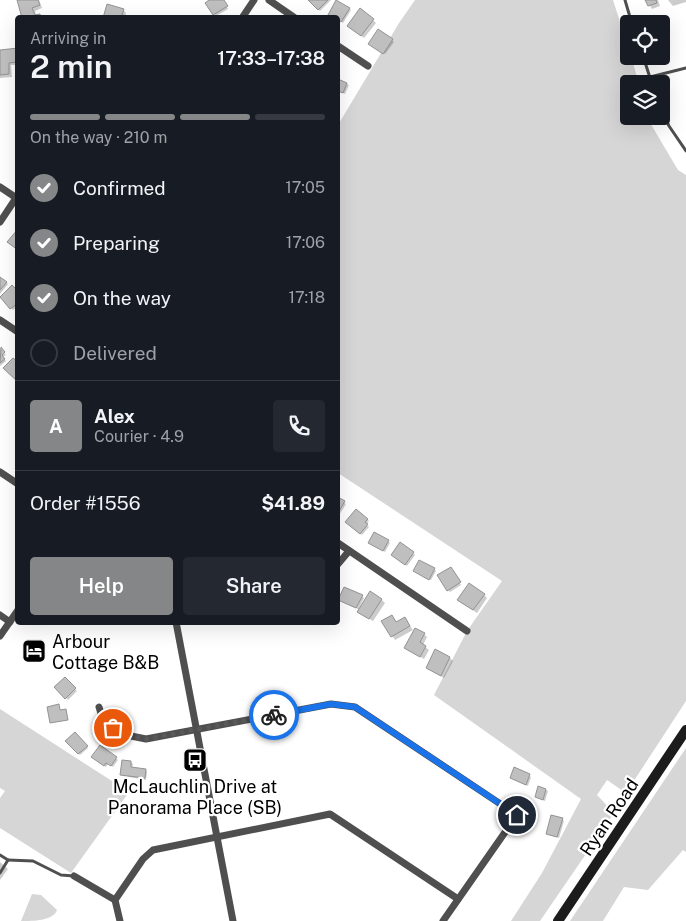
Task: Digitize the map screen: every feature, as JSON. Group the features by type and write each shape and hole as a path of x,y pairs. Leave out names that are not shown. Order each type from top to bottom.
{"main road":[{"name":"Ryan Road","path":"558,921 686,730"}],"street":[{"path":"244,15 254,0"},
{"path":"269,0 291,15"},
{"path":"340,47 368,66"},
{"path":"0,187 15,197"},
{"path":"0,222 15,201"},
{"path":"0,320 15,330"},
{"path":"0,472 15,482"},
{"path":"340,545 467,632"},
{"path":"340,562 349,551"},
{"path":"0,636 15,614"},
{"path":"0,616 10,622"},
{"path":"177,625 233,921"},
{"path":"99,707 104,723 122,734 146,739 331,704 355,707 517,815 443,921"},
{"path":"120,921 116,900 143,859 153,850 330,814 458,899"},
{"path":"74,876 116,900"}],"lane":[{"path":"625,0 629,15"},
{"path":"658,75 686,68"},
{"path":"669,125 686,151"},
{"path":"0,855 8,860 32,861 61,875 74,876"},
{"path":"0,872 8,860"}],"shaded area":[{"path":"415,0 613,0 620,22 620,65 634,65 636,75 620,75 620,125 651,125 678,170 686,175 686,701 626,793 607,780 597,795 614,813 540,921 511,921 542,873 581,799 434,695 467,631 502,581 340,474 340,122 399,23"},
{"path":"0,709 129,792 71,873 0,828 0,798 5,791 0,788"},
{"path":"686,748 686,852 683,850 648,890 624,887 603,921 570,921"},
{"path":"32,894 41,895 57,910 55,914 42,920 21,921"}],"building":[{"path":"17,0 38,0 40,5 32,8 35,15 21,15"},
{"path":"209,0 224,0 228,6 213,15 205,3"},
{"path":"308,0 328,0 318,10"},
{"path":"336,0 350,8 341,22 340,15 328,15"},
{"path":"645,0 656,0 657,3 648,6"},
{"path":"107,4 124,9 122,15 104,15"},
{"path":"360,8 374,19 361,36 347,26"},
{"path":"378,29 393,39 383,54 368,44"},
{"path":"15,48 15,62 9,63 9,74 0,75 0,50"},
{"path":"340,80 347,83 343,93 340,92"},
{"path":"15,233 15,248 7,242"},
{"path":"0,277 7,282 0,290"},
{"path":"12,285 15,288 15,305 10,309 0,297"},
{"path":"1,347 5,352 2,355 5,359 0,363"},
{"path":"13,358 15,360 15,379 3,368"},
{"path":"340,498 345,501 340,510"},
{"path":"356,509 368,519 365,522 368,524 360,534 345,522"},
{"path":"374,532 389,540 383,551 368,543"},
{"path":"400,542 414,552 405,565 391,555"},
{"path":"419,560 435,568 429,580 413,571"},
{"path":"451,567 461,582 447,591 437,575"},
{"path":"469,583 485,594 473,610 457,600"},
{"path":"344,587 363,595 356,608 340,601"},
{"path":"370,591 382,599 369,619 357,612"},
{"path":"392,615 396,622 405,617 410,626 391,637 381,621"},
{"path":"415,628 425,633 420,642 426,646 420,657 404,648"},
{"path":"435,649 450,657 441,676 426,668"},
{"path":"65,677 76,688 65,699 54,687"},
{"path":"59,704 60,710 66,709 68,720 50,723 47,707"},
{"path":"75,732 88,746 78,754 65,741"},
{"path":"100,745 117,757 111,766 106,763 104,766 91,757"},
{"path":"122,760 131,761 131,767 146,769 145,778 120,775"},
{"path":"514,767 530,774 526,785 510,778"},
{"path":"538,786 546,789 543,800 535,797"},
{"path":"551,815 563,818 557,837 546,834"}],"way so far":[{"path":"113,728 122,734 146,739 274,715"}],"place":[{"name":"Arbour Cottage B&B","path":"34,651"},
{"name":"McLauchlin Drive at Panorama Place (SB)","path":"195,760"}],"route":[{"path":"274,715 331,704 355,707 517,815"}]}
